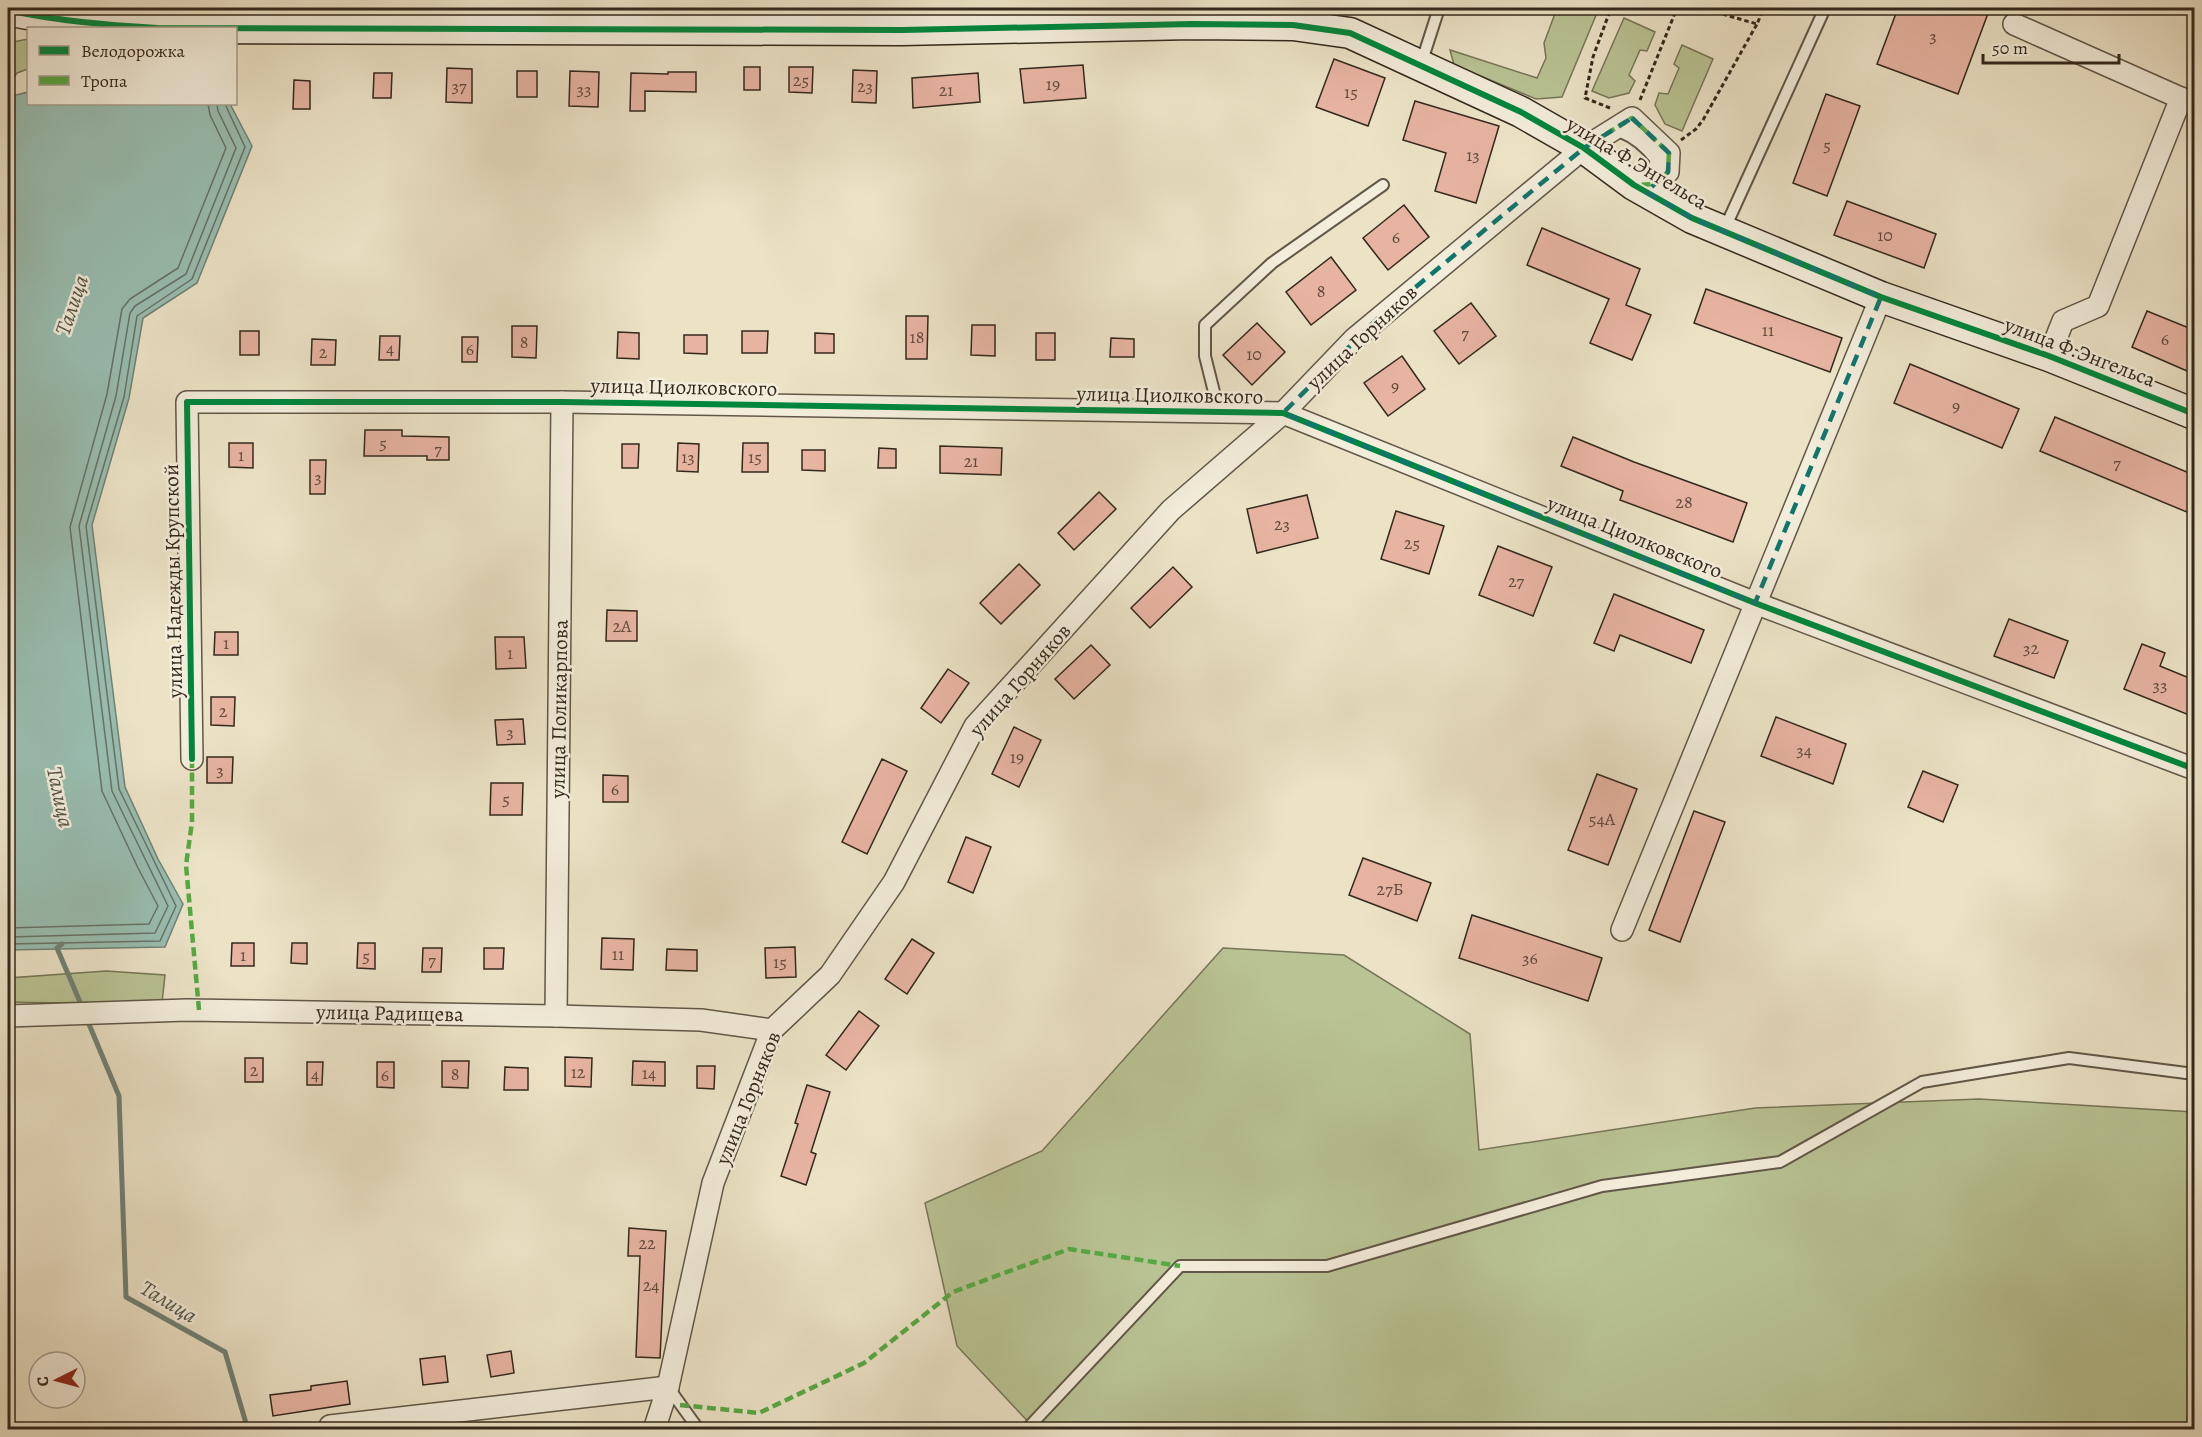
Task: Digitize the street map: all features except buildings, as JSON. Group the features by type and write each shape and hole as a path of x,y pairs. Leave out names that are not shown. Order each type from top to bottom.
{"street":[{"name":"улица Ф.Энгельса","path":"8,10 39,17 114,26 202,23 903,19 1293,26 1350,33 1521,111 1584,148 1634,184 1692,218 1881,297 2049,356 2194,414"},
{"path":"2014,24 2188,101 2098,306 2063,321 2049,356"},
{"name":"улица Горняков","path":"654,1430 668,1387 713,1182 772,1030 830,975 894,882 975,726 1171,510 1283,413 1362,332 1584,148 1632,118"},
{"path":"1632,118 1669,153 1668,172 1654,184 1634,184"},
{"path":"1622,930 1881,297"},
{"name":"улица Циолковского","path":"187,402 562,402 1283,413 1755,603 2189,767 2194,766"},
{"name":"улица Надежды Крупской","path":"187,402 192,759"},
{"name":"улица Поликарпова","path":"556,1016 562,402"},
{"name":"улица Радищева","path":"8,1016 187,1010 556,1016 701,1020 772,1030"},
{"path":"329,1428 668,1387"}],"lane":[{"path":"1421,64 1439,8"},
{"path":"1724,231 1825,8"},
{"path":"1219,412 1205,356 1205,325 1272,263 1383,185"},
{"path":"1026,1430 1180,1266 1327,1266 1602,1186 1780,1162 1922,1082 2069,1058 2194,1074"},
{"path":"668,1387 699,1430"}],"path":[{"path":"1611,8 1593,57 1585,98 1632,118 1677,8"},
{"path":"1701,8 1757,24"},
{"path":"1679,141 1696,129 1703,120 1764,8"}],"highlighted area":[{"path":"1632,118 1669,153 1668,172 1646,192 1692,218 1881,297 1755,603 1283,413 1377,319 1584,148"}],"green space":[{"path":"1557,8 1599,8 1562,97 1536,99 1454,65 1450,50 1537,78 1546,58 1544,43"},
{"path":"1624,18 1655,32 1647,51 1640,50 1629,75 1635,81 1629,93 1609,98 1592,91"},
{"path":"27,39 27,69 17,73 8,85 8,43"},
{"path":"1682,45 1713,59 1682,131 1665,124 1655,105 1659,93 1668,94 1679,68 1674,64"},
{"path":"1223,948 1344,955 1470,1034 1479,1150 1755,1108 1979,1099 2194,1112 2194,1429 1035,1429 957,1346 925,1203 1042,1151"},
{"path":"106,971 165,975 162,1003 8,1002 8,978"}],"water":[{"path":"27,92 27,105 231,105 252,146 197,283 143,318 129,398 92,525 125,787 158,859 183,904 165,947 8,950 8,97"}],"waterway":[{"name":"Талица","path":"62,944 57,948 83,1009"},
{"name":"Талица","path":"86,1017 119,1096 126,1297 225,1352 248,1430"}],"marked path":[{"path":"1584,148 1632,118 1669,153 1668,172 1654,184 1637,185"},
{"path":"192,759 192,822 186,865 199,1010"},
{"path":"680,1405 759,1413 864,1363 953,1292 1069,1249 1180,1266"}],"cycle path":[{"path":"8,10 82,22 145,27"},
{"path":"237,28 902,30 1192,24 1293,25 1350,33 1521,112 1584,148 1634,185 1692,218 1881,297 2049,356 2194,414"},
{"path":"192,759 187,402 562,402 1283,413 1755,603 2189,767 2194,766"}]}
